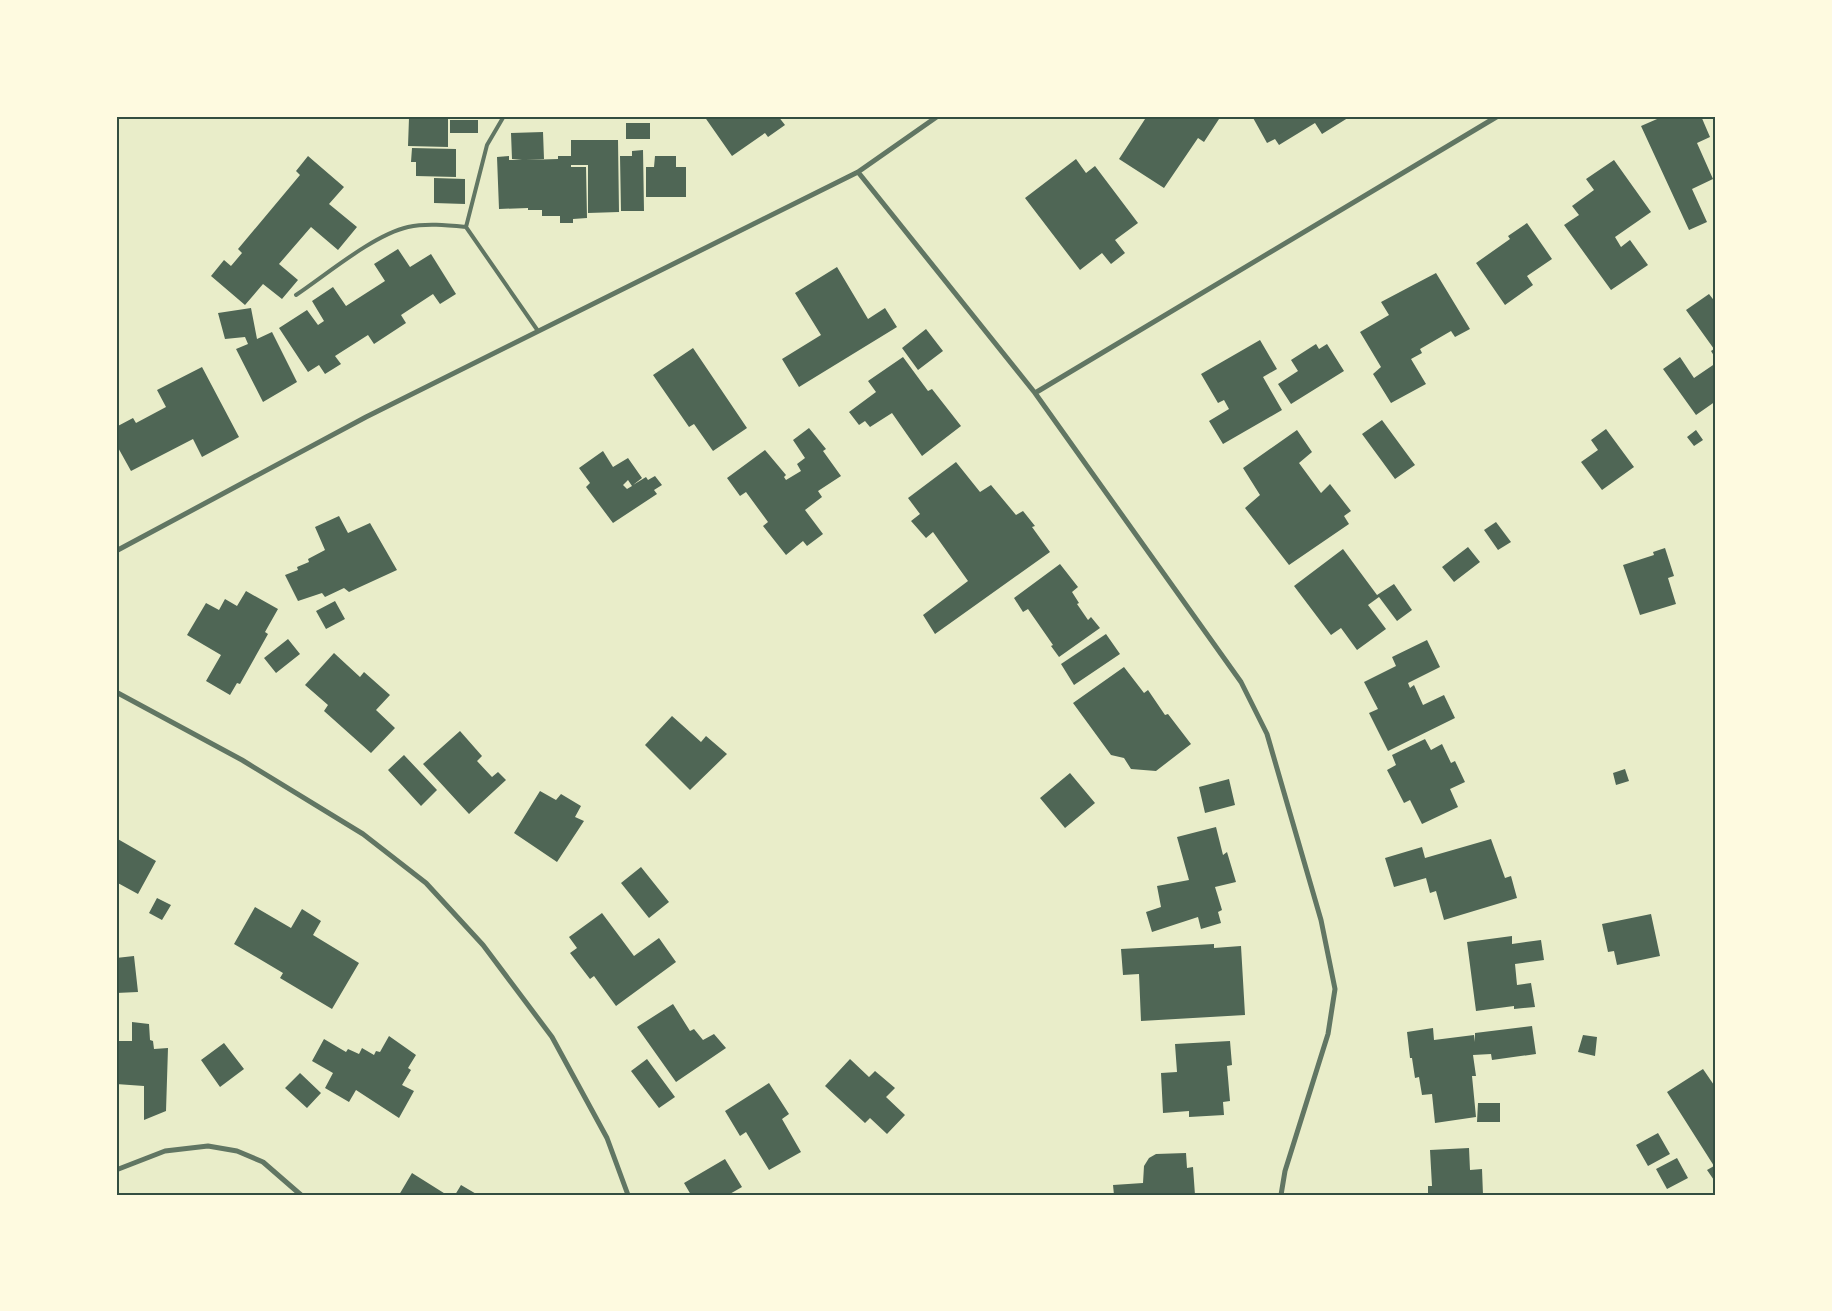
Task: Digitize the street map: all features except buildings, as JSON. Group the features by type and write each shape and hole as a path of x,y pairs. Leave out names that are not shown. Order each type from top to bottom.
{"street":[{"path":"116,551 366,417 858,172 938,116"},
{"path":"1036,393 1498,116"},
{"path":"858,172 1036,393 1241,682 1267,734 1321,920 1335,989 1328,1034 1285,1171 1281,1195"},
{"path":"116,692 242,760 363,834 426,883 483,945 552,1037 607,1138 628,1195"},
{"path":"116,1170 165,1151 208,1146 237,1151 263,1162 301,1195"}],"lane":[{"path":"504,116 487,145 466,226 538,331"},
{"path":"296,296 378,238 407,227 433,225 466,226"}]}
